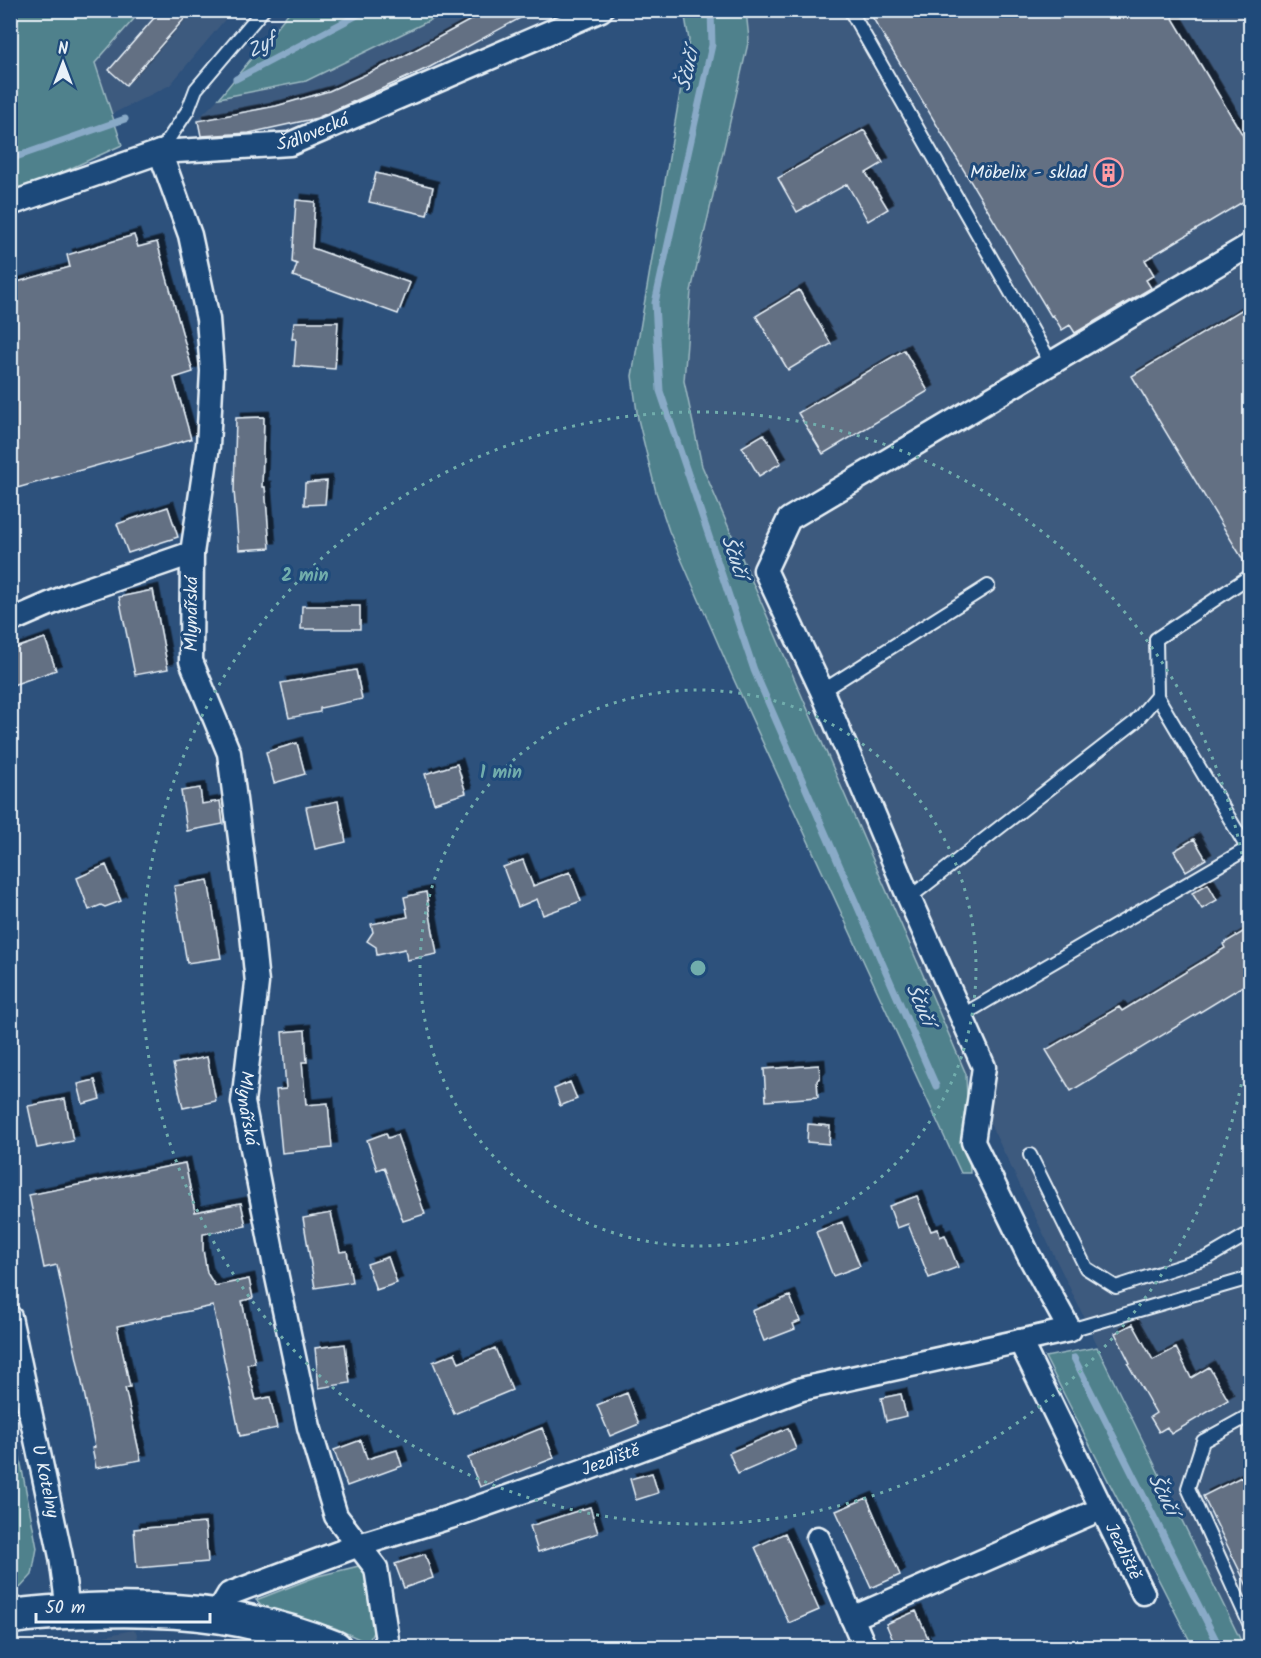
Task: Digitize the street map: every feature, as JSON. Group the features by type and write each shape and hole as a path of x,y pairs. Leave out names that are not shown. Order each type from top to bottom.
{"main road":[{"path":"10,1617 69,1611 162,1609 217,1614 275,1627 335,1647"}],"street":[{"name":"Šídlovecká","path":"10,204 160,152 290,144 601,10"},
{"name":"Mlynářská","path":"160,152 190,235 208,319 212,370 208,446 192,553 191,661 229,753 251,924 257,983 243,1102 309,1427 336,1516 376,1568 387,1640 386,1647"},
{"path":"1070,1330 1028,1254 973,1142 984,1067 909,898 822,691 765,570 789,519 1251,245"},
{"name":"Mlynářská","path":"10,621 70,595 192,553"},
{"name":"U Kotelny","path":"10,1317 61,1557 69,1611"},
{"name":"Jezdiště","path":"217,1614 229,1594 359,1545 450,1517 802,1389 1070,1330"},
{"name":"Jezdiště","path":"1020,1341 1143,1593"},
{"name":"Jezdiště","path":"852,1618 1101,1509"},
{"path":"818,1538 865,1647"}],"lane":[{"path":"160,152 188,110 196,89 263,10"},
{"path":"850,10 1051,363"},
{"path":"961,1016 1250,849 1157,696 1156,639 1251,576"},
{"path":"822,691 988,586"},
{"path":"909,898 1135,722 1157,696"},
{"path":"1030,1155 1086,1268 1116,1287 1209,1257 1251,1233"},
{"path":"1070,1330 1251,1278"},
{"path":"1251,1415 1203,1441 1188,1488 1251,1625"}],"shaded area":[{"path":"141,11 232,11 170,85 112,114 95,63"},
{"path":"449,11 558,11 478,53 333,123 250,148 202,142 197,120 219,98 306,81"},
{"path":"746,11 1250,11 1250,1647 1244,1647 966,1074 702,466 684,381 691,291 749,39"},
{"path":"136,1631 140,1647 52,1647"}],"green space":[{"path":"10,11 141,11 95,63 122,145 10,194"},
{"path":"290,11 449,11 306,81 219,98"},
{"path":"684,11 746,11 749,39 691,291 684,381 702,466 966,1074 970,1173 961,1173 734,680 669,531 656,492 638,419 632,376 689,40"},
{"path":"1097,1347 1244,1647 1193,1647 1045,1357"},
{"path":"15,1433 37,1548 32,1575 21,1587 11,1593 10,1434"},
{"path":"363,1565 370,1582 375,1628 368,1643 335,1628 266,1609 256,1600 318,1576"}],"building":[{"path":"161,10 192,10 126,85 109,70"},
{"path":"489,10 535,10 430,67 317,118 249,133 201,136 198,121 276,106 329,91 393,62"},
{"name":"Möbelix - sklad","path":"868,10 1168,10 1251,149 1251,197 1145,260 1154,275 1146,280 1151,288 1075,333 1070,325 1062,330 1053,315 1051,316"},
{"path":"864,130 883,163 866,173 888,209 868,221 847,184 797,212 778,178"},
{"path":"376,173 433,187 427,215 369,202"},
{"path":"296,200 315,202 312,248 410,283 398,314 293,276 297,264 292,262"},
{"path":"134,235 138,247 157,242 193,372 174,378 191,439 10,490 10,284 70,267 67,255"},
{"path":"799,290 831,344 788,370 756,316"},
{"path":"1251,304 1251,568 1248,568 1132,376"},
{"path":"294,322 338,322 335,369 294,366 296,339 292,339"},
{"path":"904,350 928,391 823,454 798,413"},
{"path":"264,417 262,487 265,487 270,548 239,550 234,491 236,418"},
{"path":"764,434 781,463 759,476 742,447"},
{"path":"327,481 325,504 304,505 305,483"},
{"path":"168,507 178,537 128,553 117,524"},
{"path":"153,590 168,669 135,675 119,597"},
{"path":"302,606 360,606 360,629 301,629"},
{"path":"45,638 56,670 10,686 10,650"},
{"path":"356,670 362,699 320,708 320,712 289,718 281,683"},
{"path":"297,743 305,774 274,783 266,752"},
{"path":"457,764 466,793 434,803 425,774"},
{"path":"200,788 202,804 220,801 223,824 187,831 181,791"},
{"path":"338,801 346,842 315,849 306,807"},
{"path":"1194,839 1206,859 1186,871 1174,851"},
{"path":"523,860 533,886 570,872 581,901 543,915 537,899 518,907 503,867"},
{"path":"106,865 121,901 89,910 77,878"},
{"path":"208,880 221,958 187,963 174,886"},
{"path":"1208,884 1217,900 1202,909 1192,893"},
{"path":"426,892 437,954 407,960 405,949 377,955 376,947 367,941 373,932 371,924 408,917 404,897"},
{"path":"1251,927 1251,981 1071,1091 1046,1050 1119,1007 1122,1011 1225,948 1223,944"},
{"path":"305,1030 307,1062 302,1062 306,1105 328,1103 332,1148 282,1153 276,1090 286,1089 282,1032"},
{"path":"207,1057 216,1101 183,1108 173,1064"},
{"path":"819,1065 818,1097 766,1101 764,1069"},
{"path":"95,1080 100,1099 83,1104 78,1084"},
{"path":"570,1082 577,1099 560,1106 554,1089"},
{"path":"65,1099 73,1141 37,1148 28,1106"},
{"path":"808,1124 830,1126 829,1144 807,1142"},
{"path":"386,1133 388,1138 397,1135 425,1214 403,1221 384,1167 377,1170 367,1140"},
{"path":"185,1163 195,1212 241,1203 246,1226 203,1234 203,1250 207,1273 215,1286 249,1279 253,1298 242,1301 255,1363 247,1364 256,1400 270,1397 277,1428 240,1436 213,1306 117,1326 130,1387 125,1388 141,1460 96,1468 92,1448 95,1447 57,1265 44,1268 29,1195"},
{"path":"917,1196 931,1231 938,1229 940,1237 945,1235 958,1267 929,1278 908,1224 897,1228 889,1206"},
{"path":"331,1213 340,1252 347,1251 352,1282 315,1288 303,1218"},
{"path":"842,1222 860,1266 833,1276 816,1232"},
{"path":"388,1257 397,1283 376,1290 367,1264"},
{"path":"790,1296 800,1321 793,1324 795,1329 764,1341 752,1311"},
{"path":"1133,1324 1153,1360 1176,1348 1191,1378 1209,1367 1228,1400 1171,1434 1167,1427 1159,1432 1150,1417 1156,1413 1128,1364 1130,1363 1115,1333"},
{"path":"345,1344 350,1383 319,1388 315,1348"},
{"path":"495,1348 512,1390 454,1414 433,1362 455,1353 459,1363"},
{"path":"627,1393 639,1424 610,1436 597,1405"},
{"path":"901,1394 906,1416 886,1421 881,1398"},
{"path":"542,1428 554,1458 480,1487 468,1458"},
{"path":"788,1428 796,1449 738,1474 729,1453"},
{"path":"361,1440 367,1459 397,1450 402,1466 347,1486 334,1450"},
{"path":"652,1473 658,1493 636,1500 630,1479"},
{"path":"1241,1477 1251,1498 1251,1594 1203,1496"},
{"path":"867,1498 900,1575 871,1588 836,1511"},
{"path":"590,1507 598,1533 538,1552 530,1526"},
{"path":"205,1523 208,1562 137,1568 134,1529"},
{"path":"785,1533 819,1610 789,1623 755,1547"},
{"path":"425,1554 433,1578 404,1588 395,1564"},
{"path":"916,1611 928,1638 923,1640 927,1647 896,1647 886,1624"}],"waterway":[{"name":"Zyf","path":"236,79 367,10"},
{"name":"Ščučí","path":"711,10 712,45 655,303 660,391 754,670 936,1086"},
{"name":"Zyf","path":"10,159 125,119"},
{"name":"Ščučí","path":"1074,1358 1220,1648"}],"place":[{"name":"Möbelix - sklad","path":"1108,173"}]}
